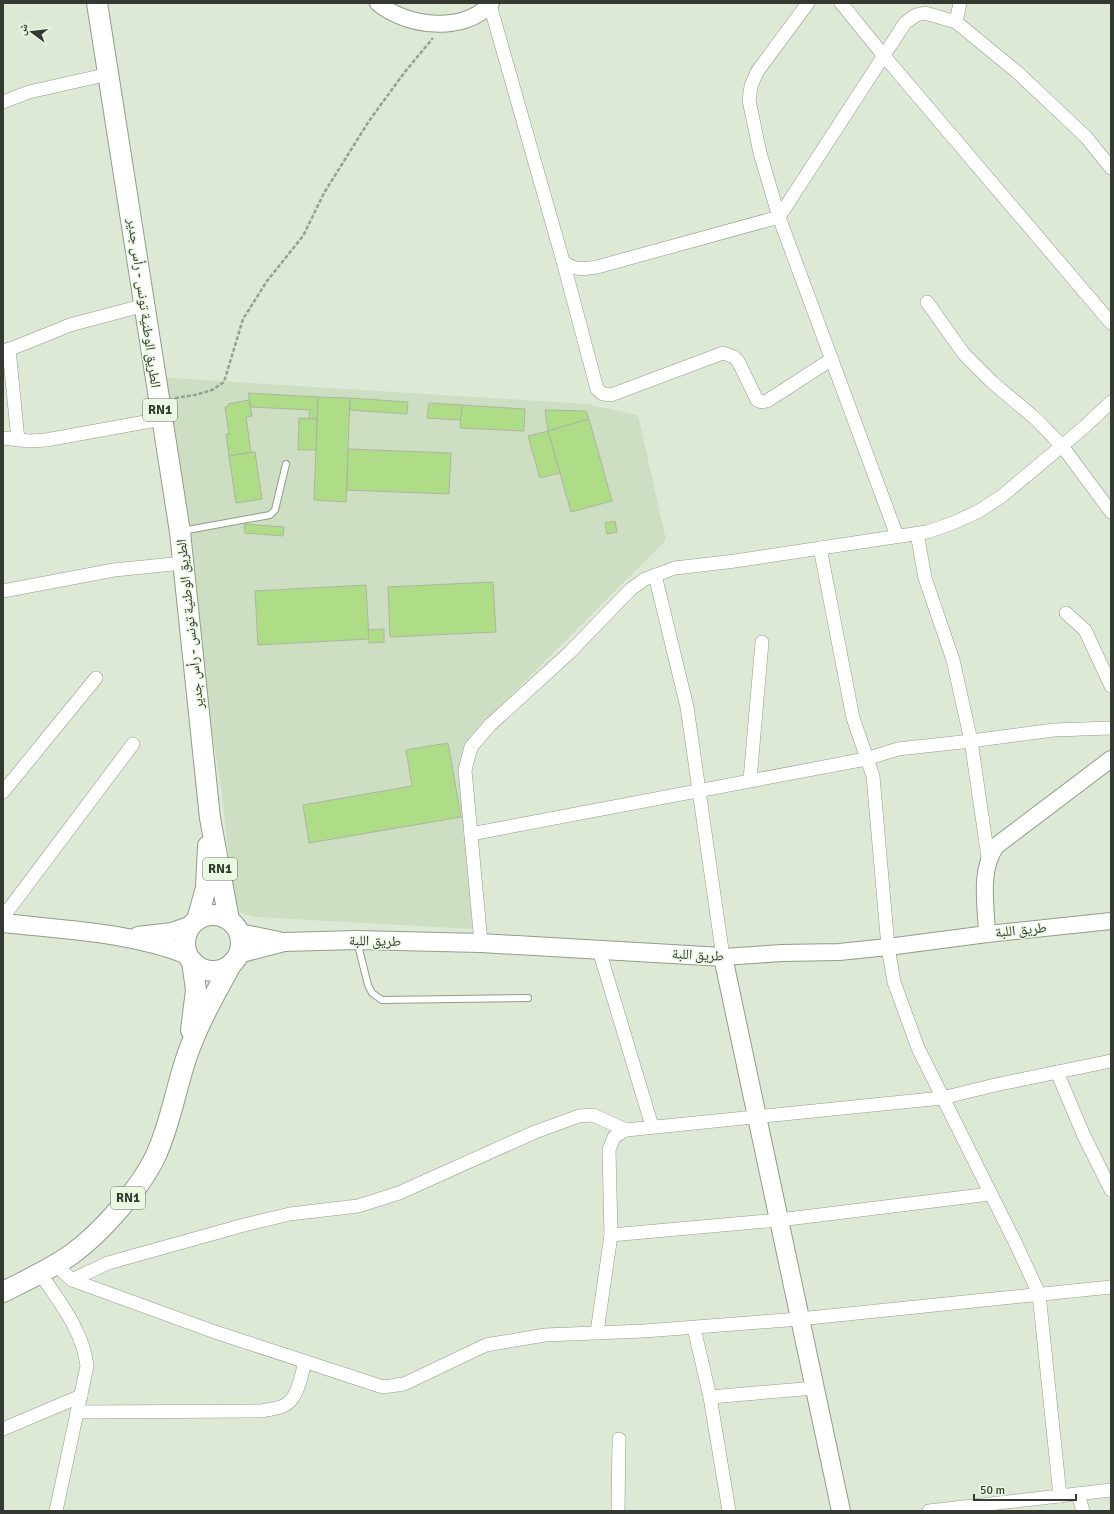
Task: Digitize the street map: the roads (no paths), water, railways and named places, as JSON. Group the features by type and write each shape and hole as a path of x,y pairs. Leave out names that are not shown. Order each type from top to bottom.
{"main road":[{"name":"الطريق الوطنية تونس - رأس جدير","path":"97,3 145,305 158,400 180,532 210,818 234,926"},
{"name":"الطريق الوطنية تونس - رأس جدير","path":"194,922 206,888 210,818"},
{"path":"127,937 172,932 209,915 223,917 234,926"},
{"name":"RN1","path":"188,1053 196,990 185,940 194,922"},
{"path":"3,923 127,937 168,947 190,958 203,968 216,970 224,968 235,958"},
{"name":"طريق اللبة","path":"234,926 284,942"},
{"name":"RN1","path":"3,1292 48,1269 73,1253 102,1227 137,1186 156,1155 188,1053 210,1004 240,947 234,926"},
{"name":"طريق اللبة","path":"235,958 284,942 356,940 481,943 723,957"},
{"path":"723,957 841,1511"}],"street":[{"path":"378,3 390,12 422,22 440,25 464,20 490,4 563,261 597,389 603,394 611,395 633,388 723,353 734,357 738,361 757,400 762,402 767,401 832,359"},
{"path":"808,3 757,72 751,86 749,100 760,153 779,217 897,536"},
{"path":"841,3 884,56 1111,323"},
{"path":"956,22 960,3"},
{"path":"563,261 570,267 579,270 597,267 779,217 905,23 916,15 925,13 956,22 1017,72 1086,137 1111,168"},
{"path":"3,102 29,92 109,74"},
{"path":"927,302 964,354 992,382 1037,420 1062,446 1111,512"},
{"path":"18,440 6,350 70,325 145,305"},
{"path":"481,943 464,770 471,747 490,725 569,654 631,589 655,575 674,568 917,533 953,523 979,511 1002,496 1062,446 1111,402"},
{"path":"3,438 18,440 46,440 162,419"},
{"path":"917,533 925,578 952,660 971,740 988,857 985,872 987,934"},
{"path":"820,548 844,676 854,718 866,759 873,776 878,812 888,947 894,982 905,1014 942,1098 1039,1294 1060,1496"},
{"path":"3,591 114,570 183,563"},
{"path":"655,575 687,707 723,957"},
{"path":"1066,613 1085,630 1111,686"},
{"path":"750,780 762,642"},
{"path":"3,792 96,678"},
{"path":"471,834 866,759 898,749 1054,730 1111,728"},
{"path":"3,917 133,744"},
{"path":"988,857 996,846 1111,759"},
{"name":"طريق اللبة","path":"723,957 782,953 839,952 1111,921"},
{"path":"599,950 652,1126"},
{"path":"597,1332 611,1235 609,1150 614,1137 626,1130 652,1126 942,1098 1111,1061"},
{"path":"1057,1072 1084,1136 1111,1190"},
{"path":"72,1280 108,1263 244,1225 290,1214 358,1206 399,1193 535,1132 579,1116 594,1115 626,1130"},
{"path":"611,1235 779,1220 990,1194"},
{"path":"48,1269 72,1280 215,1332 383,1387 411,1381 486,1345 545,1336 597,1332 694,1328 1111,1287"},
{"path":"48,1269 86,1350 87,1366 56,1511"},
{"path":"694,1328 710,1397 729,1511"},
{"path":"77,1412 262,1411 289,1403 295,1394 305,1362"},
{"path":"710,1397 815,1388"},
{"path":"3,1429 81,1396"},
{"path":"618,1511 619,1439"},
{"path":"929,1511 1111,1490"},
{"path":"1078,1494 1083,1511"}],"lane":[{"path":"180,532 270,515 275,510 286,464"},
{"path":"356,940 368,985 372,993 382,1000 528,998"}]}
